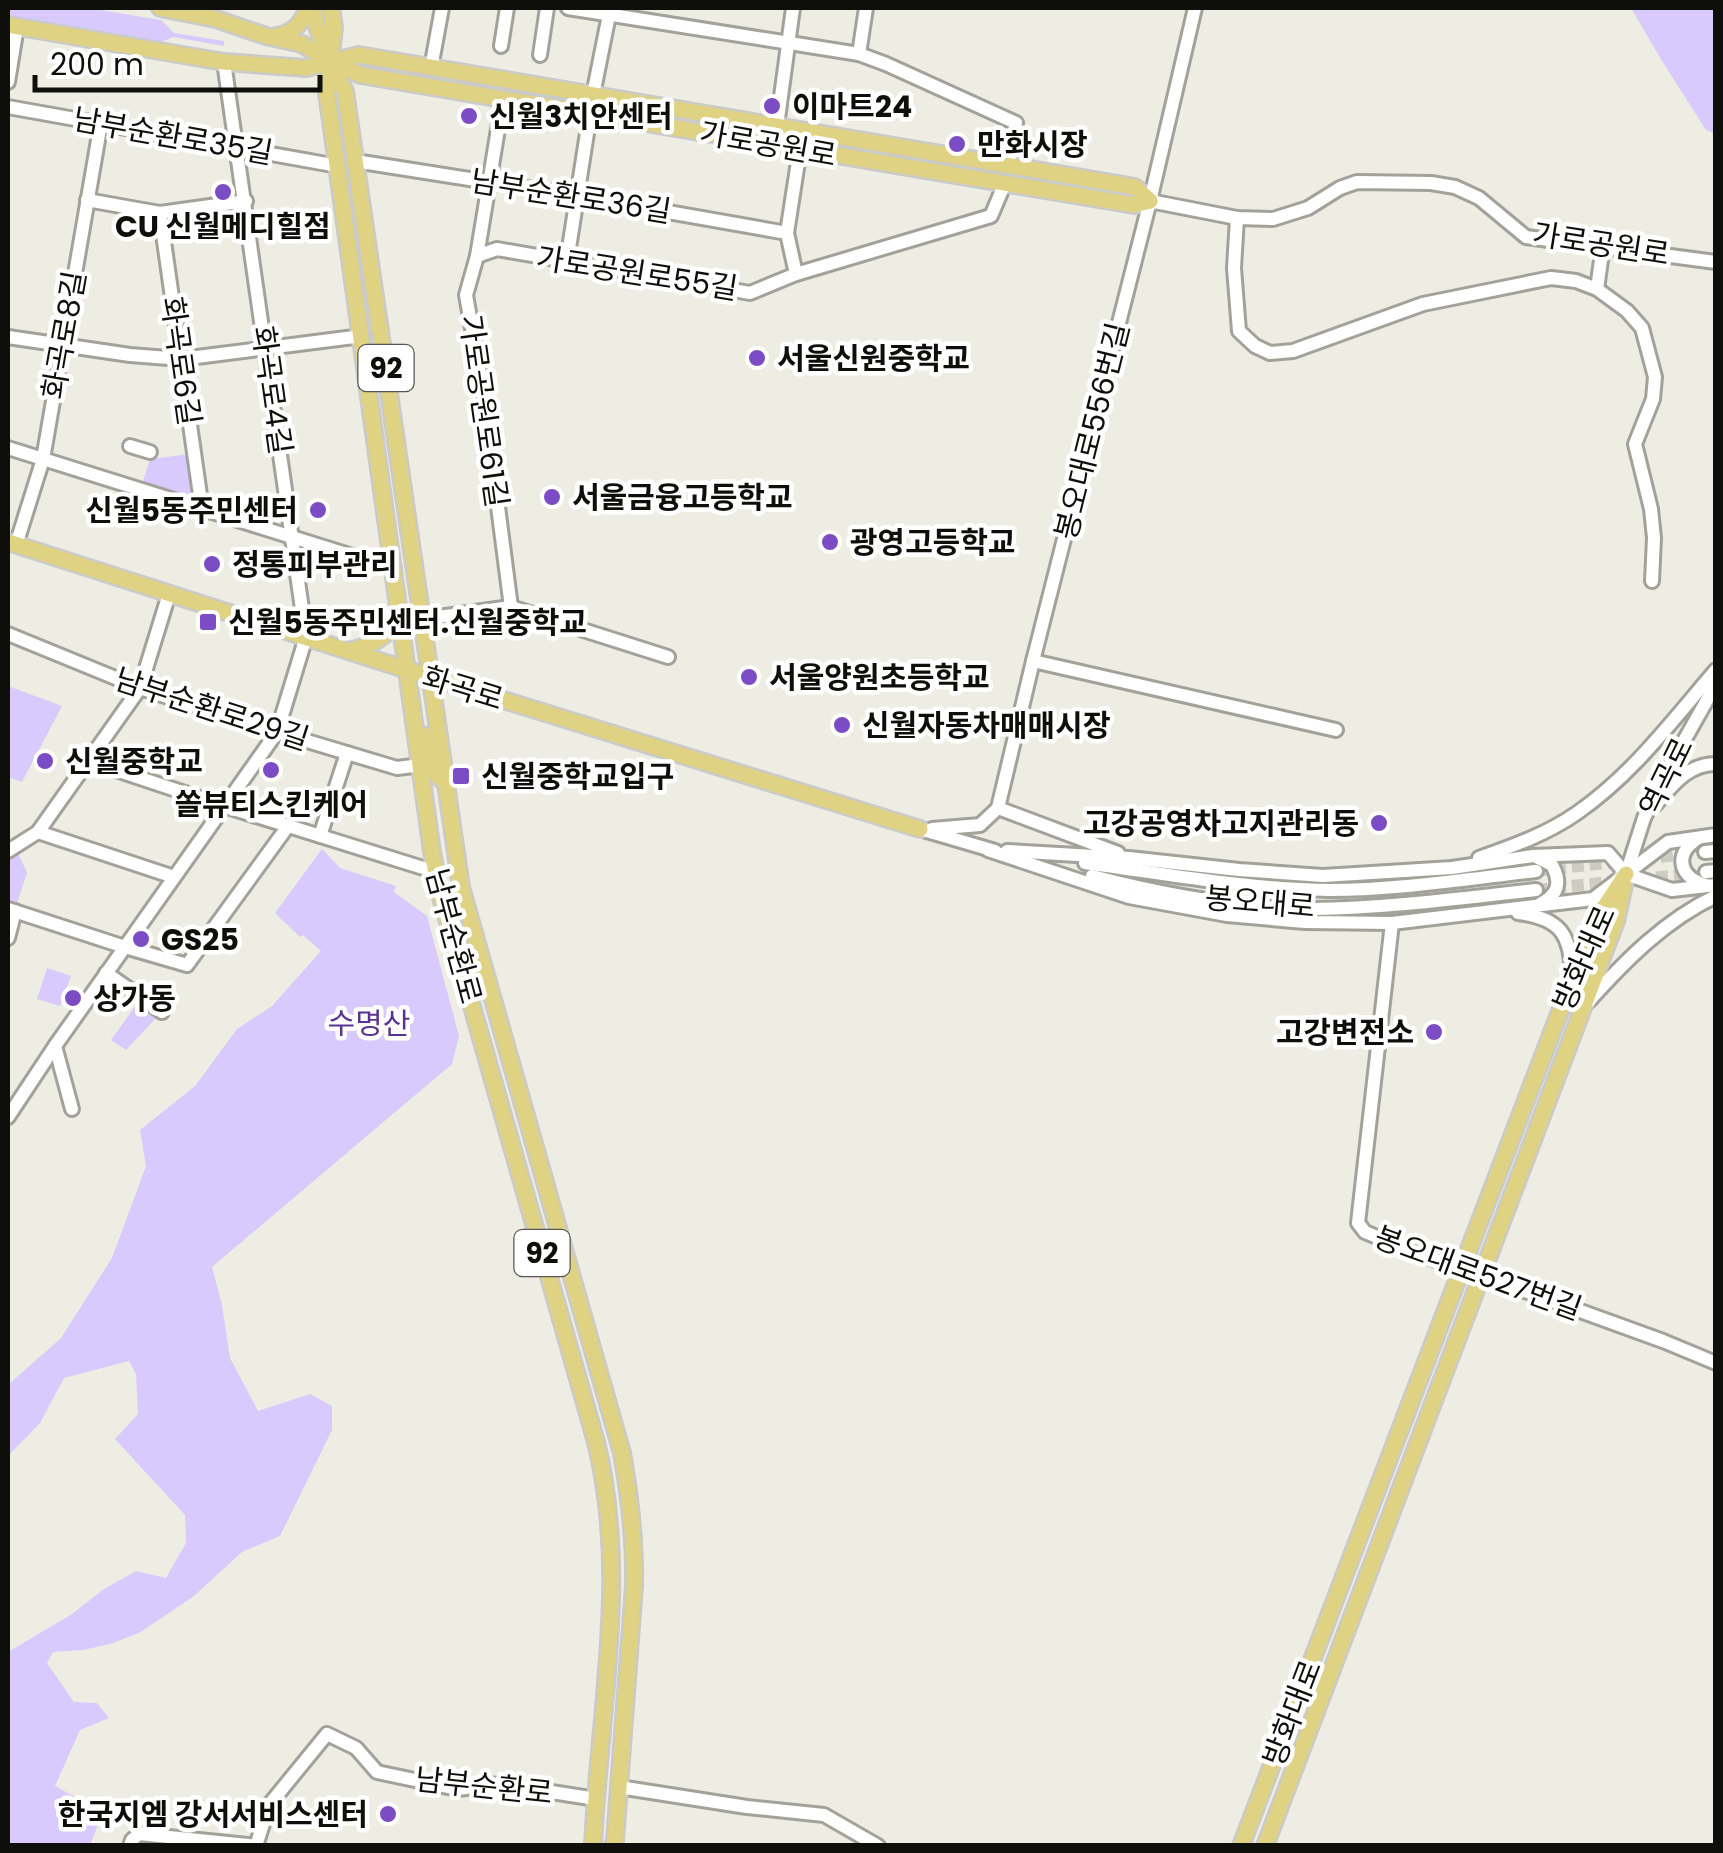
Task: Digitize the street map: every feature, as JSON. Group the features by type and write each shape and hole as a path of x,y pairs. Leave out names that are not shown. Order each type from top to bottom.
{"main road":[{"name":"가로공원로","path":"160,8 215,13 266,36 302,44 360,75 1134,205 1150,200"},
{"path":"266,36 293,30 310,8"},
{"name":"남부순환로","path":"310,8 329,61 345,91 461,887 622,1453 631,1500 634,1586 615,1844"},
{"name":"남부순환로","path":"332,8 334,26 327,93 440,894 604,1476 612,1544 612,1602 592,1844"},
{"name":"가로공원로","path":"12,26 224,62 306,68 359,55 1135,187 1150,200"},
{"name":"화곡로","path":"12,544 920,829"},
{"path":"398,592 404,595 410,621 418,622 423,616"},
{"path":"349,651 376,643 391,630 400,614"},
{"path":"417,739 427,736 436,776 447,783"},
{"name":"방화대로","path":"1241,1846 1572,980 1598,917 1626,874"},
{"name":"방화대로","path":"1264,1846 1616,920 1626,874"}],"street":[{"path":"431,68 442,8"},
{"path":"500,46 507,8"},
{"path":"540,55 547,8"},
{"path":"568,8 610,11 860,54 1016,123 1008,166"},
{"path":"670,24 672,8"},
{"path":"777,126 793,8"},
{"path":"860,54 864,8"},
{"name":"봉오대로556번길","path":"998,808 1195,8"},
{"path":"593,95 610,11"},
{"path":"8,82 12,26"},
{"name":"화곡로4길","path":"224,62 306,637"},
{"name":"가로공원로61길","path":"503,99 477,256 466,295 483,391 511,607"},
{"name":"남부순환로35길","path":"8,107 338,166"},
{"path":"567,261 590,114"},
{"name":"화곡로8길","path":"12,544 43,459 101,123"},
{"path":"796,274 786,232 800,149"},
{"name":"남부순환로36길","path":"355,161 786,232"},
{"name":"가로공원로","path":"1150,200 1237,218 1273,219 1308,208 1358,182 1431,183 1456,187 1480,198 1526,236 1716,262"},
{"name":"가로공원로55길","path":"477,256 498,249 750,292 796,274 991,216 1005,184"},
{"path":"88,200 160,212 246,202"},
{"name":"화곡로6길","path":"160,212 202,509"},
{"path":"1237,218 1234,256 1239,331 1270,353 1321,342 1423,304 1551,278 1598,289 1627,311 1642,328 1655,376 1652,399 1636,444 1654,538 1652,581"},
{"path":"1598,289 1603,246"},
{"path":"8,336 180,359 362,336"},
{"path":"130,446 150,452"},
{"path":"8,448 394,570"},
{"path":"8,850 38,832 140,688 170,594"},
{"path":"423,616 511,607 668,657"},
{"name":"남부순환로29길","path":"8,634 140,688 276,732 396,768 421,765"},
{"path":"8,1117 276,732 306,637"},
{"path":"1033,660 1336,730"},
{"path":"1452,868 1515,846 1576,814 1636,764 1716,670"},
{"name":"역곡로","path":"1626,874 1644,818 1716,684"},
{"path":"320,836 347,753"},
{"path":"88,761 436,872"},
{"path":"1644,818 1689,771 1716,764"},
{"path":"920,829 980,825 998,808 1129,858"},
{"path":"8,938 12,910 187,964 288,826"},
{"name":"봉오대로","path":"920,829 1132,886 1246,904 1310,908 1389,906 1536,890"},
{"path":"38,832 174,877"},
{"path":"988,850 1129,897 1227,915 1305,922 1392,922 1593,899 1668,842 1711,834"},
{"path":"1711,834 1690,843 1682,860 1689,877 1696,882 1712,882"},
{"path":"988,850 1323,876 1534,864 1608,853 1626,874 1672,890 1712,882"},
{"name":"봉오대로","path":"988,850 1271,888 1333,890 1395,887 1534,864"},
{"path":"1534,864 1552,865 1558,882 1556,892 1538,906"},
{"path":"1580,1012 1608,979 1688,910 1712,882"},
{"path":"1501,911 1542,916 1552,922 1570,950 1572,980"},
{"name":"봉오대로527번길","path":"1392,922 1358,1222 1364,1232 1716,1363"},
{"path":"106,973 162,1012"},
{"path":"54,1046 72,1109"},
{"name":"남부순환로","path":"257,1845 269,1805 327,1734 356,1748 377,1772 457,1789 501,1784 596,1799"},
{"path":"619,1787 824,1816 878,1846"},
{"path":"130,1846 139,1834 257,1845"}],"green space":[{"path":"8,8 88,8 161,20 174,33 224,41 224,46 173,37 157,44 8,18"},
{"path":"1631,8 1715,8 1715,134 1706,130"},
{"path":"190,454 197,503 142,485 150,459"},
{"path":"8,686 62,706 22,782 8,777"},
{"name":"수명산","path":"322,849 340,868 396,886 394,892 427,916 459,1036 452,1064 212,1267 230,1358 258,1411 310,1394 332,1406 332,1430 280,1536 242,1552 194,1596 139,1633 83,1650 53,1652 47,1663 74,1702 97,1703 109,1718 80,1730 55,1786 103,1812 90,1845 8,1845 8,1652 136,1571 166,1578 186,1543 185,1515 115,1439 138,1414 136,1374 129,1361 64,1378 40,1423 8,1456 8,1385 61,1338 112,1258 146,1166 140,1130 195,1086 237,1029 272,1006 321,951 275,913"},
{"path":"17,852 27,872 16,907 8,904 8,856"},
{"path":"47,968 71,976 60,1006 37,999"},
{"path":"139,1001 159,1015 126,1050 111,1040"}],"tunnel":[{"path":"1643,859 1705,852"},
{"path":"1536,871 1623,861"},
{"path":"1638,879 1693,874"},
{"path":"1536,890 1618,881"}],"place":[{"name":"이마트24","path":"772,106"},
{"name":"신월3치안센터","path":"469,116"},
{"name":"만화시장","path":"957,144"},
{"name":"CU 신월메디힐점","path":"223,192"},
{"name":"서울신원중학교","path":"757,358"},
{"name":"서울금융고등학교","path":"552,497"},
{"name":"신월5동주민센터","path":"318,510"},
{"name":"광영고등학교","path":"830,542"},
{"name":"정통피부관리","path":"212,564"},
{"name":"신월5동주민센터.신월중학교","path":"208,622"},
{"name":"서울양원초등학교","path":"749,677"},
{"name":"신월자동차매매시장","path":"842,725"},
{"name":"신월중학교","path":"45,761"},
{"name":"쏠뷰티스킨케어","path":"271,770"},
{"name":"신월중학교입구","path":"461,776"},
{"name":"고강공영차고지관리동","path":"1379,823"},
{"name":"GS25","path":"141,939"},
{"name":"상가동","path":"73,998"},
{"name":"고강변전소","path":"1434,1032"},
{"name":"한국지엠 강서서비스센터","path":"388,1814"}]}
